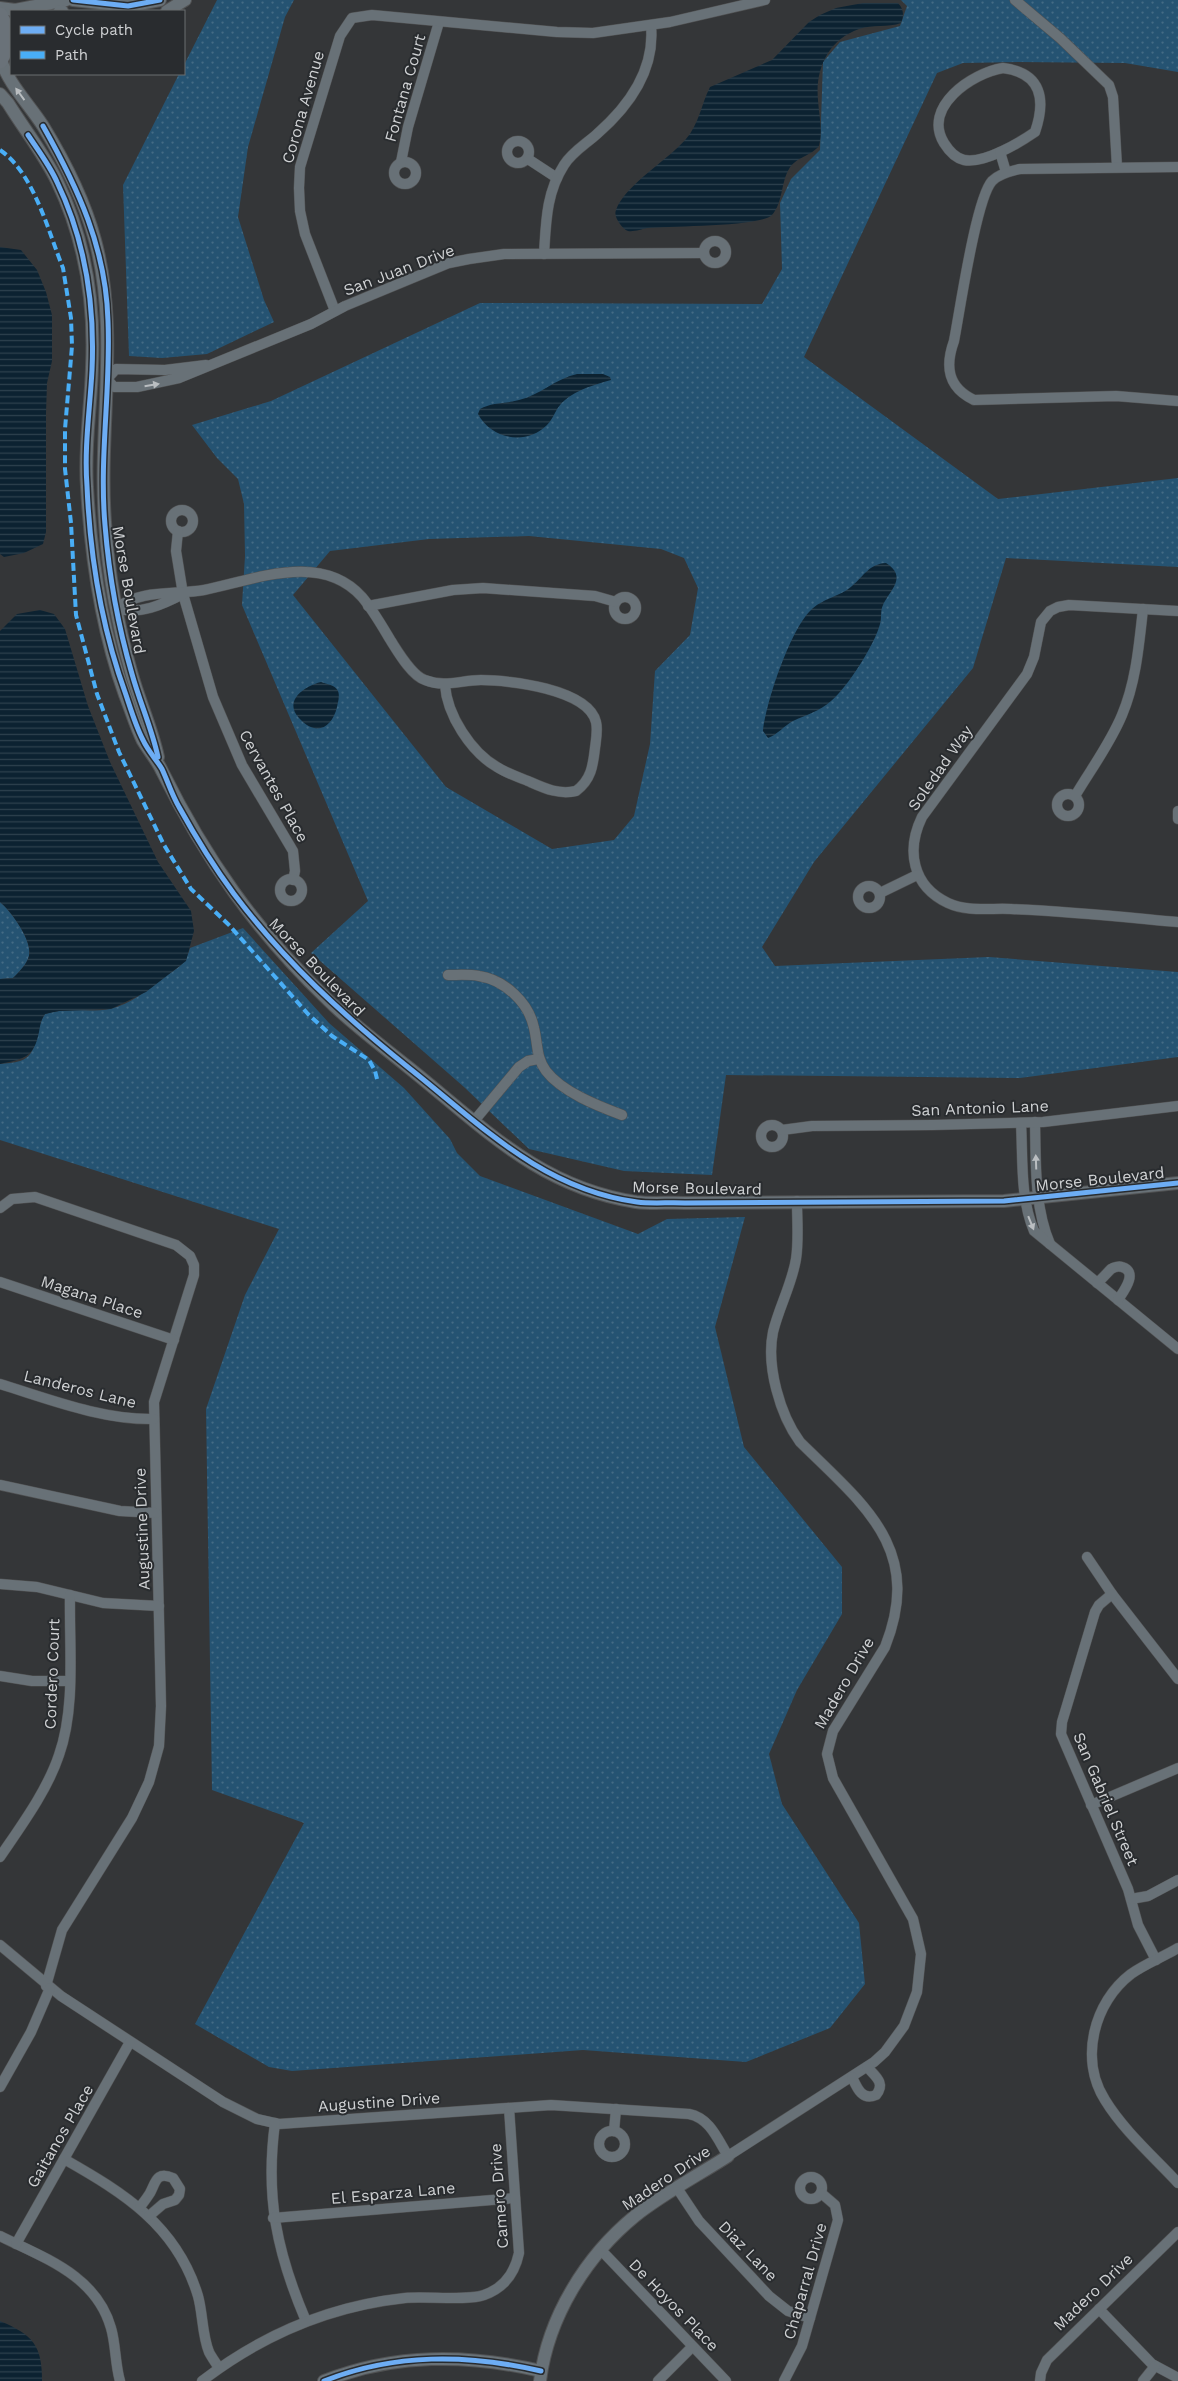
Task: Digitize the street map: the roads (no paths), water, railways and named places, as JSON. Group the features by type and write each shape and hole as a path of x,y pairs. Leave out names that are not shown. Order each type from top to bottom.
{"main road":[{"path":"0,15 9,39 0,61"}],"street":[{"path":"0,8 15,10 66,0"},
{"path":"73,0 128,6 160,0"},
{"path":"169,10 185,0"},
{"path":"439,22 593,33 651,26 765,0"},
{"path":"1015,0 1060,38 1109,85 1113,97 1117,167"},
{"name":"Corona Avenue","path":"336,312 301,221 299,188 300,167 340,36 352,18 372,15 439,22"},
{"name":"Fontana Court","path":"401,162 408,127 439,22"},
{"path":"544,254 548,203 557,178 571,156 608,125 634,93 650,57 651,26"},
{"name":"Morse Boulevard","path":"0,61 8,77 43,126 71,176 95,239 104,282 108,320 102,483 108,557 132,675 153,735 160,767"},
{"path":"1003,68 1027,75 1033,81 1039,92 1041,108 1034,132 1000,152 976,160 965,161 955,157 940,136 939,126 945,106 952,94 979,74 1003,68"},
{"name":"Morse Boulevard","path":"0,94 56,179 80,243 88,283 92,327 92,377 86,440 86,484 94,566 102,610 120,680 142,740 160,767 178,805 232,892 263,930 327,1000 525,1161 577,1187 607,1196 640,1202 1032,1198 1178,1183"},
{"path":"28,135 43,126"},
{"path":"1000,152 1006,172"},
{"path":"528,158 557,178"},
{"path":"1178,167 1020,169 1006,172 993,180 982,201 954,341 948,358 948,370 963,395 974,400 1116,396 1178,401"},
{"name":"San Juan Drive","path":"206,365 165,370 116,369 107,379 114,387 137,387 162,383 311,324 449,263 485,255 704,253"},
{"path":"92,377 107,379"},
{"name":"Cervantes Place","path":"178,532 176,551 184,594 200,658 225,728 242,765 293,851 295,871 293,880"},
{"path":"102,610 117,608 126,600 166,594 184,594 267,576 306,571 321,573 349,585 368,606 402,659 423,680 445,685 478,680 497,680 543,688 577,700 586,706 596,722 596,740 590,777 576,791 557,792 497,768 487,760 459,727 454,718 445,685"},
{"path":"368,606 453,590 483,588 595,596 616,602"},
{"name":"Soledad Way","path":"917,875 913,855 917,828 933,801 1027,674 1034,657 1041,622 1050,611 1069,605 1178,612"},
{"path":"1075,796 1112,734 1128,699 1143,609"},
{"path":"1178,812 1178,819"},
{"path":"880,893 917,875 937,897 962,908 1011,908 1178,922"},
{"path":"448,975 486,977 510,990 528,1010 533,1022 538,1059 550,1076 575,1094 598,1106 622,1115"},
{"path":"474,1121 519,1067 528,1061 538,1059"},
{"name":"San Antonio Lane","path":"782,1130 812,1126 1021,1123 1178,1106"},
{"path":"1034,1122 1032,1198 1028,1218 1034,1231 1042,1240 1050,1244 1178,1348"},
{"path":"1021,1123 1032,1198"},
{"name":"Augustine Drive","path":"0,1208 12,1199 35,1197 176,1244 184,1249 194,1265 194,1275 156,1392 154,1419 161,1716 155,1763 149,1782 132,1818 62,1930 48,1987 31,2032 0,2087"},
{"name":"Madero Drive","path":"540,2376 563,2308 589,2263 601,2250 637,2215 852,2077 885,2052 896,2039 911,2010 920,1971 919,1938 904,1900 832,1778 828,1754 829,1742 833,1731 885,1647 891,1633 896,1614 897,1578 888,1543 874,1517 800,1442 791,1430 782,1408 772,1360 773,1333 796,1259 797,1201"},
{"path":"1097,1283 1112,1269 1121,1267 1126,1269 1130,1278 1129,1283 1118,1300"},
{"name":"Magana Place","path":"0,1282 174,1340"},
{"name":"Landeros Lane","path":"0,1384 97,1412 137,1419 154,1419"},
{"path":"0,1485 120,1511 156,1512"},
{"path":"1086,1557 1112,1594 1178,1679"},
{"path":"0,1584 37,1588 123,1605 159,1606"},
{"name":"San Gabriel Street","path":"1112,1594 1099,1605 1095,1612 1061,1728 1065,1748 1131,1899 1138,1925 1156,1960"},
{"name":"Cordero Court","path":"0,1857 54,1769 65,1734 69,1681 70,1595"},
{"path":"0,1676 32,1681 69,1681"},
{"path":"1091,1805 1178,1768"},
{"path":"1131,1899 1148,1896 1178,1880"},
{"name":"Augustine Drive","path":"0,1945 48,1987 229,2105 257,2119 275,2123 551,2105 696,2115 707,2123 728,2156"},
{"path":"1178,1948 1133,1973 1105,2002 1094,2033 1092,2066 1100,2091 1112,2110 1178,2183"},
{"name":"Gaitanos Place","path":"16,2244 130,2042"},
{"path":"852,2077 862,2094 867,2097 876,2095 881,2086 880,2081 867,2067"},
{"name":"Camero Drive","path":"202,2381 252,2347 306,2321 380,2302 436,2296 477,2297 492,2292 507,2279 517,2261 519,2242 509,2108"},
{"path":"614,2131 616,2109"},
{"path":"275,2123 270,2177 273,2218 287,2273 306,2321"},
{"path":"64,2159 106,2183 140,2207 172,2243 192,2279 198,2296 209,2352 219,2368"},
{"path":"140,2207 151,2191 156,2179 161,2176 173,2178 178,2183 179,2195 175,2200 163,2204 149,2216"},
{"name":"Diaz Lane","path":"677,2188 699,2221 775,2302 788,2311 810,2318"},
{"name":"Chaparral Drive","path":"784,2381 798,2355 838,2220 835,2205 821,2193"},
{"name":"El Esparza Lane","path":"273,2218 516,2198"},
{"name":"Madero Drive","path":"1040,2381 1040,2373 1047,2360 1178,2232"},
{"path":"0,2236 72,2273 93,2292 100,2302 112,2329 120,2381"},
{"name":"De Hoyos Place","path":"601,2250 726,2381"},
{"path":"1099,2309 1155,2366 1171,2378"},
{"path":"658,2381 692,2347"},
{"path":"324,2381 348,2372 421,2358 453,2357 481,2360 540,2376"},
{"path":"1143,2381 1155,2366"}]}
